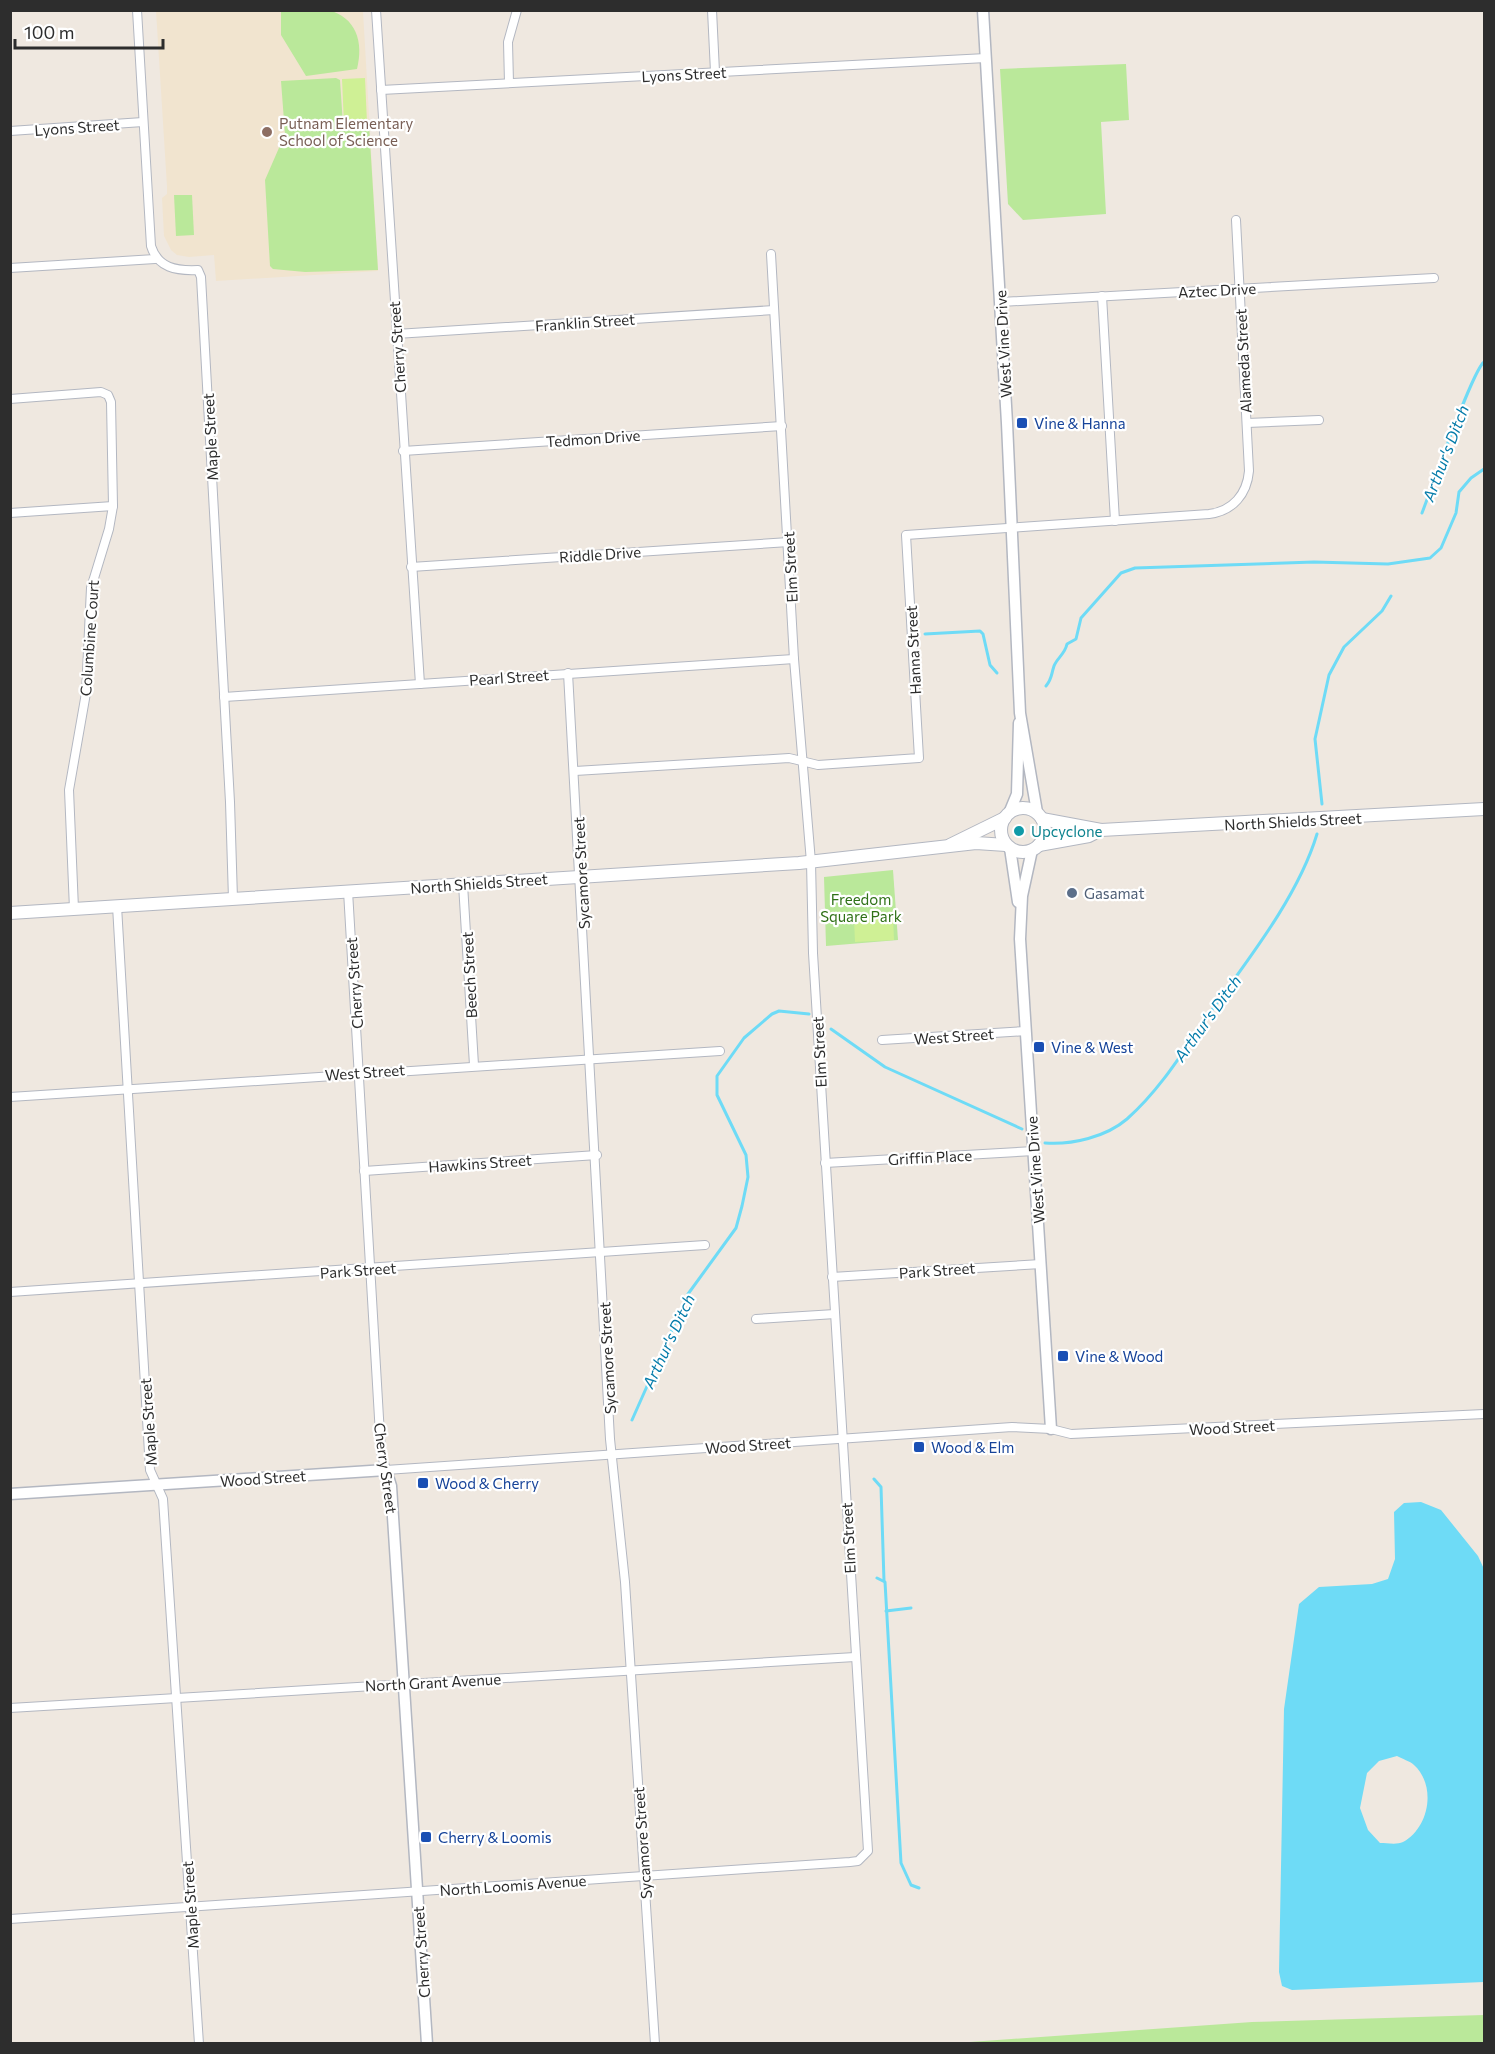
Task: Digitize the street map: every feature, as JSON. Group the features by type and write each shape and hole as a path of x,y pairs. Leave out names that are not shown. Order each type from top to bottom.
{"main road":[{"path":"1021,807 1040,816 1045,831 1036,848 1022,852 1008,847 1001,832 1007,814 1021,807"},
{"name":"North Shields Street","path":"1040,816 1101,830 1485,809"},
{"name":"North Shields Street","path":"948,846 1007,814"},
{"name":"North Shields Street","path":"1036,848 1089,836 1101,830"},
{"name":"North Shields Street","path":"10,913 811,862 986,843 1008,847"}],"street":[{"path":"10,268 155,259 152,246 143,122 137,10"},
{"name":"Cherry Street","path":"376,10 420,684"},
{"path":"509,83 508,42 517,10"},
{"path":"712,10 715,72"},
{"name":"West Vine Drive","path":"983,10 1001,302 1020,713 1040,816"},
{"name":"Lyons Street","path":"381,90 986,58"},
{"name":"Lyons Street","path":"10,131 143,122"},
{"name":"Alameda Street","path":"1236,220 1248,480 1239,499"},
{"name":"Elm Street","path":"771,254 794,659 811,862 825,1163 868,1851"},
{"name":"Maple Street","path":"155,259 185,271 198,270 201,277 233,898"},
{"name":"Aztec Drive","path":"1001,302 1434,278"},
{"path":"1102,297 1115,521"},
{"name":"Franklin Street","path":"396,334 774,310"},
{"name":"Columbine Court","path":"10,399 101,392 108,394 111,402 113,506 109,530 91,588 86,693 69,790 74,909"},
{"path":"1246,423 1319,420"},
{"name":"Tedmon Drive","path":"403,451 782,426"},
{"name":"Hanna Street","path":"575,771 789,758 818,765 919,758 906,535 1215,514 1227,509 1239,499"},
{"path":"10,513 113,506"},
{"name":"Riddle Drive","path":"411,567 789,542"},
{"name":"Pearl Street","path":"224,697 568,672 794,659"},
{"name":"Sycamore Street","path":"568,672 597,1155 612,1454 630,1670 655,2043"},
{"name":"West Vine Drive","path":"1007,814 1017,794 1016,741 1020,713"},
{"name":"West Vine Drive","path":"1008,847 1020,911 1051,1429"},
{"name":"West Vine Drive","path":"1020,911 1036,848"},
{"name":"Beech Street","path":"463,884 474,1065"},
{"name":"Cherry Street","path":"348,891 381,1452 391,1486 427,2043"},
{"name":"Maple Street","path":"117,906 150,1470 163,1499 199,2043"},
{"name":"West Street","path":"882,1040 1026,1031"},
{"name":"West Street","path":"10,1097 359,1072 720,1051"},
{"name":"Griffin Place","path":"825,1163 1034,1151"},
{"name":"Hawkins Street","path":"364,1171 597,1155"},
{"name":"Park Street","path":"10,1292 705,1245"},
{"name":"Park Street","path":"832,1277 1041,1264"},
{"path":"756,1319 835,1314"},
{"name":"Wood Street","path":"10,1494 1012,1427 1051,1429 1071,1434 1485,1414"},
{"name":"North Grant Avenue","path":"10,1708 855,1657"},
{"name":"North Loomis Avenue","path":"10,1919 850,1862 864,1857 868,1851"}],"shaded area":[{"name":"Putnam Elementary School of Science","path":"156,11 363,11 378,271 216,281 214,255 189,257 177,255 171,250 164,236 162,198 167,194 167,187"}],"green space":[{"path":"323,9 338,13 345,18 356,32 358,40 357,69 306,76 281,35 281,11"},
{"path":"1126,64 1129,120 1101,122 1106,214 1023,220 1008,204 1000,69"},
{"path":"336,78 340,80 343,125 369,125 378,270 305,272 273,269 270,266 265,180 285,134 281,81"},
{"path":"365,78 367,123 344,124 342,79"},
{"path":"174,195 192,195 194,235 176,236"},
{"name":"Freedom Square Park","path":"893,870 898,940 826,946 824,877"},
{"path":"893,916 894,940 855,942 854,919"},
{"path":"1484,2015 1484,2043 956,2043 1252,2022"}],"water":[{"path":"1421,1502 1441,1510 1478,1556 1484,1569 1484,1982 1292,1990 1282,1986 1279,1972 1284,1709 1299,1604 1319,1587 1372,1584 1388,1579 1395,1559 1394,1512 1404,1503","holes":["1397,1756 1412,1764 1421,1774 1426,1784 1427,1806 1424,1817 1412,1836 1401,1843 1380,1843 1368,1830 1360,1808 1367,1773 1379,1761"]}],"waterway":[{"name":"Arthur's Ditch","path":"1422,513 1461,408 1484,362"},
{"path":"1046,686 1055,663 1065,651 1067,644 1076,639 1081,618 1121,573 1135,568 1314,562 1388,564 1430,558 1441,548 1456,513 1459,492 1471,478 1484,469"},
{"name":"Arthur's Ditch","path":"1322,804 1315,739 1329,675 1344,647 1382,611 1391,596"},
{"path":"925,634 980,631 983,634 990,665 997,673"},
{"name":"Arthur's Ditch","path":"1045,1143 1077,1141 1109,1131 1127,1119 1151,1095 1270,928 1297,881 1317,834"},
{"name":"Arthur's Ditch","path":"632,1420 688,1294 736,1228 742,1206 748,1177 746,1155 717,1095 717,1076 744,1038 772,1014 779,1011 809,1014"},
{"name":"Arthur's Ditch","path":"831,1029 885,1067 1022,1129"},
{"path":"874,1479 881,1487 884,1581"},
{"path":"877,1578 885,1582 901,1863 911,1885 919,1888"},
{"path":"886,1611 911,1608"}],"place":[{"name":"Putnam Elementary School of Science","path":"267,132"},
{"name":"Vine & Hanna","path":"1022,423"},
{"name":"Upcyclone","path":"1019,831"},
{"name":"Gasamat","path":"1072,893"},
{"name":"Vine & West","path":"1039,1047"},
{"name":"Vine & Wood","path":"1063,1356"},
{"name":"Wood & Elm","path":"919,1447"},
{"name":"Wood & Cherry","path":"423,1483"},
{"name":"Cherry & Loomis","path":"426,1837"}]}
